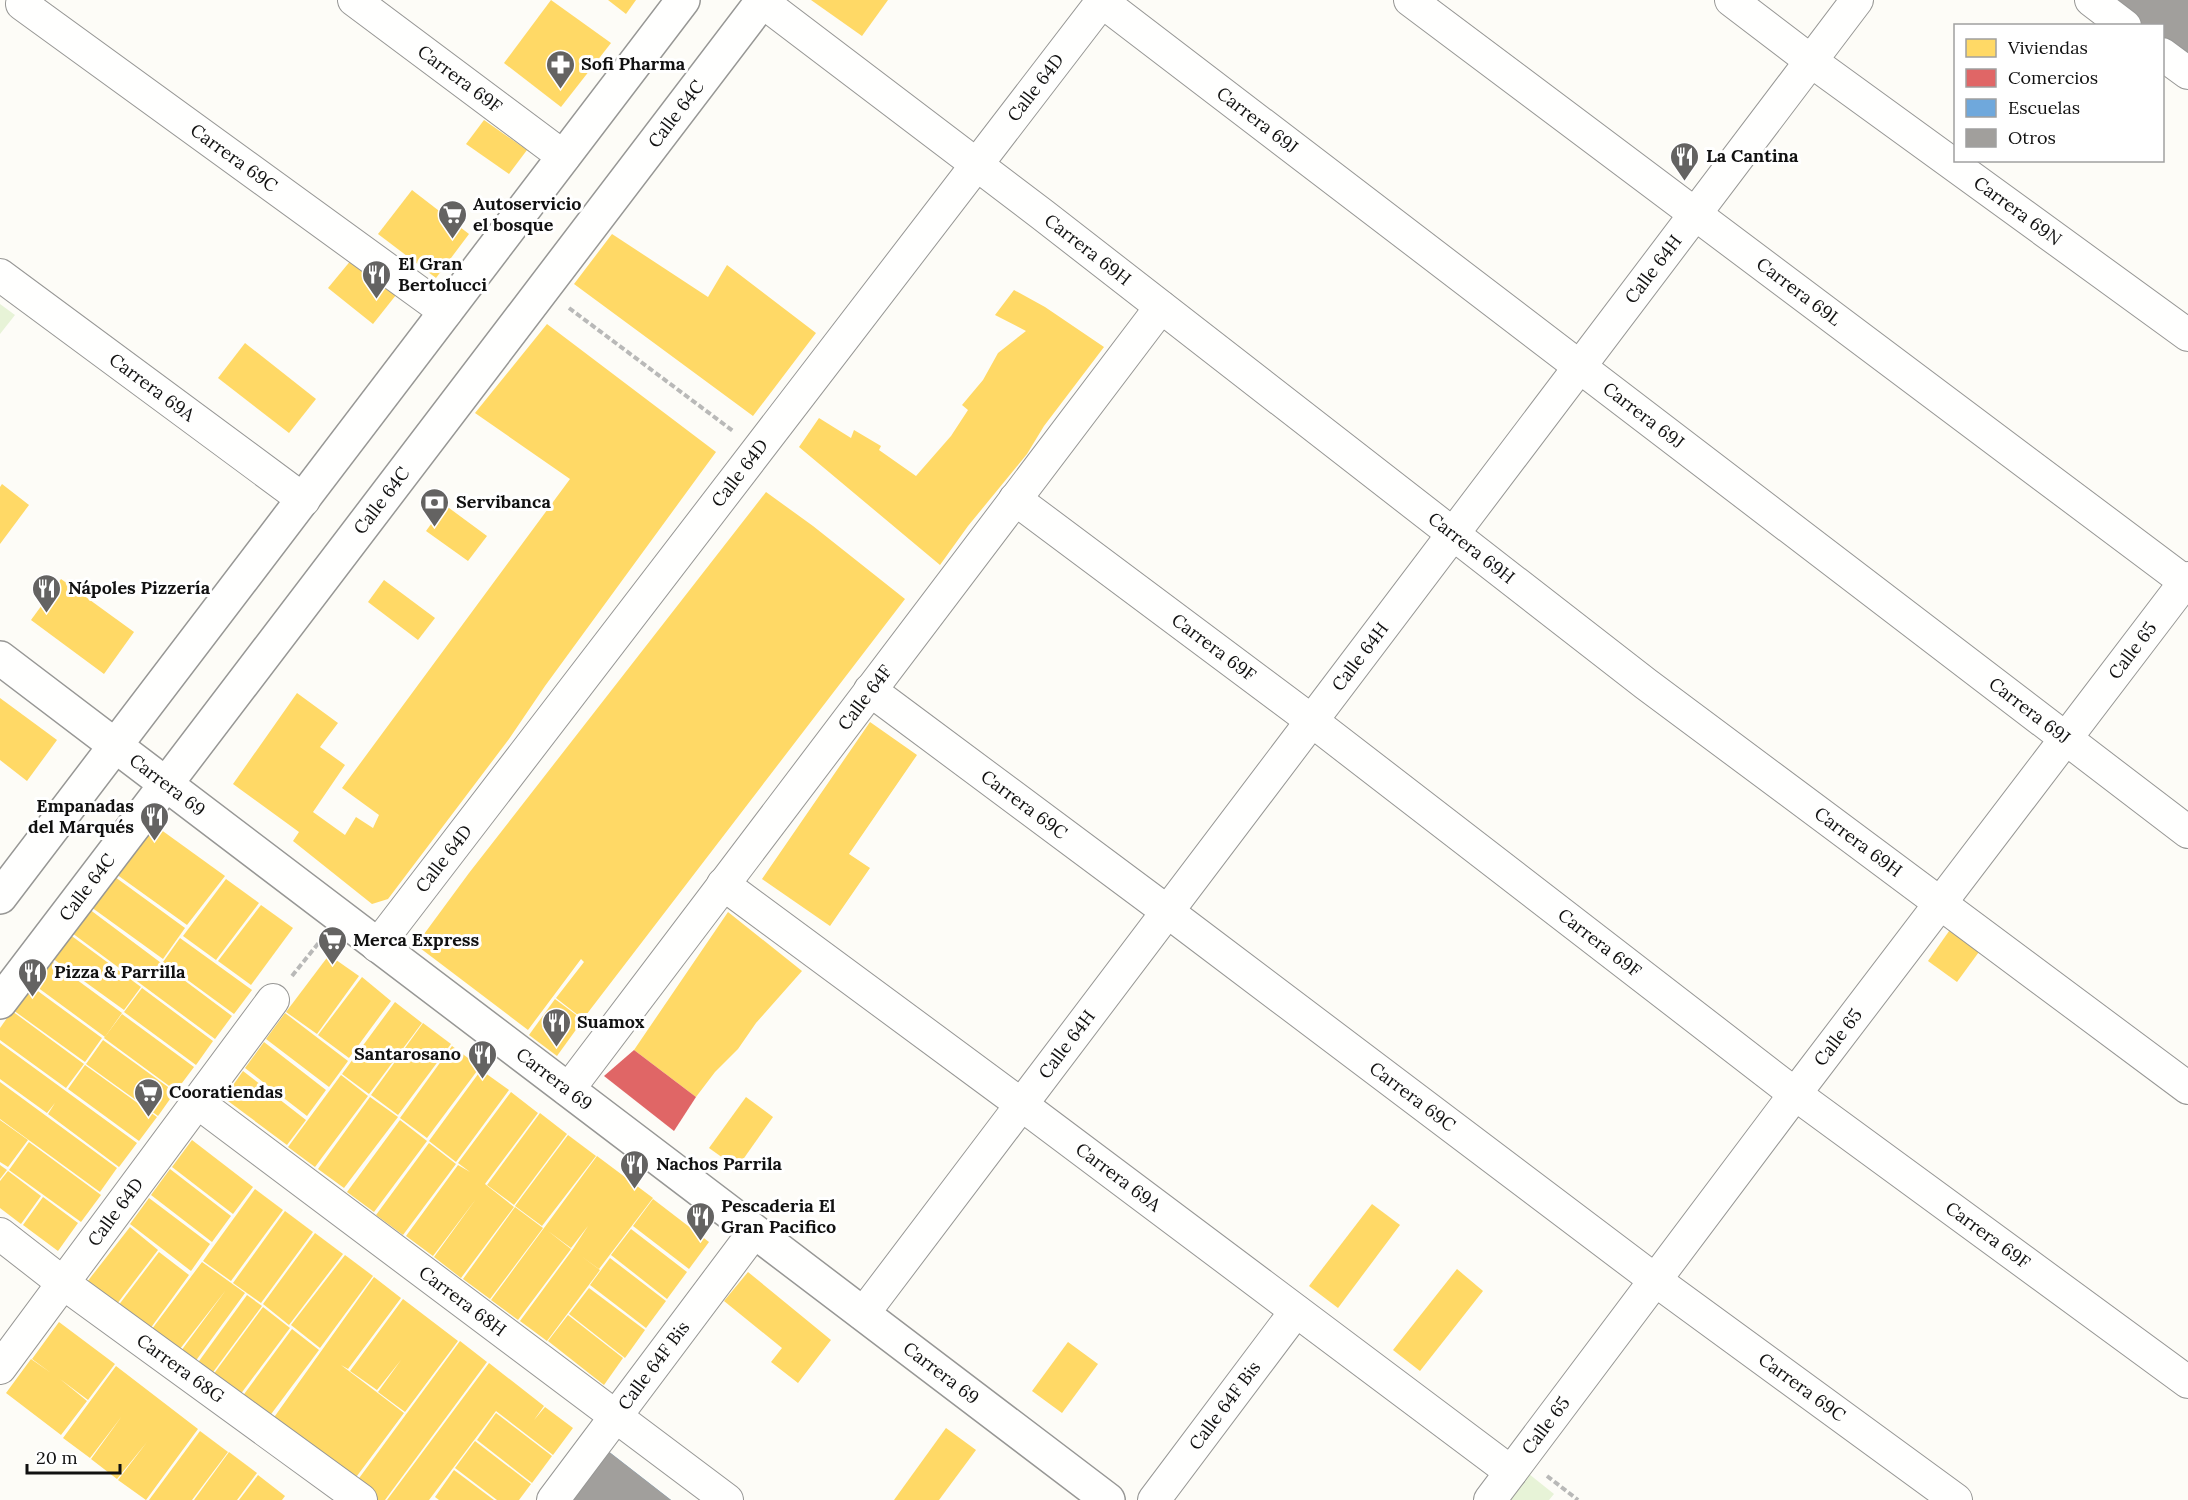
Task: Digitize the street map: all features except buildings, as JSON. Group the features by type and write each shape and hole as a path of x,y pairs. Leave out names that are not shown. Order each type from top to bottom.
{"street":[{"name":"Carrera 69F","path":"354,0 564,157"},
{"path":"0,897 683,0"},
{"name":"Carrera 69H","path":"762,0 1646,684 2188,1088"},
{"name":"Calle 64C","path":"0,1002 762,0"},
{"name":"Calle 64D","path":"377,946 1102,0"},
{"name":"Carrera 69J","path":"1102,0 2188,832"},
{"name":"Carrera 69L","path":"1410,0 2187,581"},
{"name":"Carrera 69N","path":"1731,0 1811,61 2188,335"},
{"name":"Calle 64H","path":"863,1314 1857,0"},
{"path":"2091,0 2122,24"},
{"name":"Carrera 69C","path":"23,2 446,312"},
{"path":"2164,55 2188,73"},
{"name":"Carrera 69A","path":"0,275 303,500"},
{"name":"Calle 64F","path":"568,1090 1161,307"},
{"name":"Carrera 69F","path":"1015,499 1312,721 1795,1094 2188,1382"},
{"name":"Calle 65","path":"1490,1500 1795,1094 2187,581"},
{"name":"Carrera 69","path":"0,658 1108,1500"},
{"name":"Carrera 69C","path":"870,690 1168,912 1655,1281 1956,1500"},
{"name":"Carrera 69A","path":"723,884 1296,1311 1517,1465"},
{"name":"Calle 64D","path":"0,1368 273,1000"},
{"name":"Carrera 68H","path":"197,1102 617,1415 727,1500"},
{"name":"Calle 64F Bis","path":"553,1500 754,1232"},
{"name":"Carrera 68G","path":"0,1234 63,1283 361,1500"},
{"name":"Calle 64F Bis","path":"1154,1500 1296,1311"}],"path":[{"path":"561,302 758,450"},
{"path":"273,1000 321,939"},
{"path":"1517,1465 1578,1500"}],"green space":[{"path":"0,304 15,315 0,334"},
{"path":"1529,1474 1554,1494 1549,1500 1509,1500"}],"place":[{"name":"Sofi Pharma","path":"560,90"},
{"name":"La Cantina","path":"1685,182"},
{"name":"Autoservicio el bosque","path":"452,240"},
{"name":"El Gran Bertolucci","path":"377,300"},
{"name":"Servibanca","path":"435,528"},
{"name":"Nápoles Pizzería","path":"47,614"},
{"name":"Empanadas del Marqués","path":"155,842"},
{"name":"Merca Express","path":"332,966"},
{"name":"Pizza & Parrilla","path":"33,998"},
{"name":"Suamox","path":"556,1048"},
{"name":"Santarosano","path":"482,1080"},
{"name":"Cooratiendas","path":"148,1118"},
{"name":"Nachos Parrila","path":"635,1190"},
{"name":"Pescaderia El Gran Pacifico","path":"700,1242"}]}
